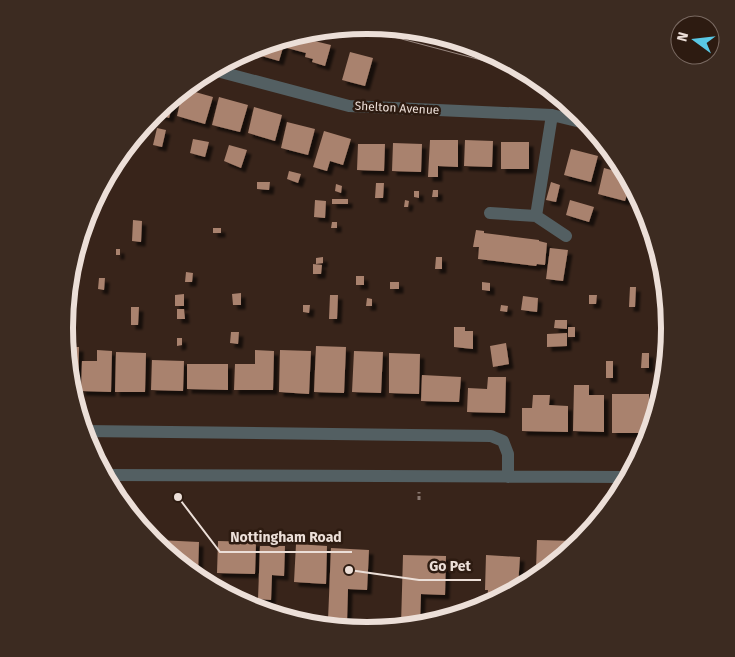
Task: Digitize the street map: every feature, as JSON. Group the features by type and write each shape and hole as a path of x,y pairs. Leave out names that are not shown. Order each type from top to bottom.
{"street":[{"name":"Shelton Avenue","path":"221,72 349,106 552,115 577,121"},
{"path":"536,216 552,115"},
{"path":"490,213 536,216 566,236"},
{"path":"91,431 491,436 503,441 508,454 508,477"},
{"path":"111,475 622,478"}],"building":[{"path":"308,39 331,45 325,66 312,62 313,59 305,57 306,53 287,48 288,45"},
{"path":"283,46 279,61 258,55 273,49"},
{"path":"350,52 373,58 365,86 342,80"},
{"path":"193,91 213,97 205,124 177,116 180,101"},
{"path":"219,97 248,105 240,132 212,125"},
{"path":"254,107 282,115 275,141 248,133"},
{"path":"172,108 169,118 163,116"},
{"path":"287,122 315,129 308,155 281,148"},
{"path":"157,128 166,130 162,147 153,145"},
{"path":"324,131 351,139 343,165 330,161 327,171 313,167"},
{"path":"193,139 209,142 205,157 190,153"},
{"path":"430,140 458,140 458,167 438,166 438,177 428,177"},
{"path":"465,140 493,141 492,167 464,166"},
{"path":"501,142 529,142 529,169 501,169"},
{"path":"393,143 422,144 421,172 392,171"},
{"path":"358,144 385,144 384,171 357,170"},
{"path":"229,145 247,150 241,168 224,161"},
{"path":"571,149 598,156 591,182 564,175"},
{"path":"604,168 617,172 628,191 625,201 598,194"},
{"path":"289,171 301,174 298,183 287,179"},
{"path":"257,182 270,182 269,190 257,189"},
{"path":"551,182 560,185 556,202 546,200"},
{"path":"376,183 384,183 383,198 375,198"},
{"path":"336,184 342,186 341,193 335,191"},
{"path":"433,190 438,190 438,197 432,197"},
{"path":"414,191 419,191 419,198 414,197"},
{"path":"332,199 348,199 348,204 332,204"},
{"path":"315,200 326,201 325,218 314,217"},
{"path":"405,200 409,201 408,207 404,207"},
{"path":"570,200 594,207 589,222 566,215"},
{"path":"133,220 142,221 141,242 132,241"},
{"path":"332,222 337,222 337,228 331,228"},
{"path":"644,227 648,236 642,234"},
{"path":"213,228 221,228 221,233 213,233"},
{"path":"476,230 484,231 484,233 539,240 547,243 545,265 537,264 536,266 478,259 479,247 473,247"},
{"path":"550,248 568,250 563,281 546,279"},
{"path":"116,249 120,249 120,255 116,255"},
{"path":"323,257 323,263 316,264 316,258"},
{"path":"436,257 442,257 442,269 435,269"},
{"path":"313,264 322,265 321,274 313,274"},
{"path":"186,272 193,273 192,282 185,282"},
{"path":"356,276 364,276 364,285 356,285"},
{"path":"99,278 105,278 104,290 98,289"},
{"path":"390,282 399,282 399,289 390,289"},
{"path":"482,282 490,283 490,291 482,290"},
{"path":"630,287 636,287 635,307 629,307"},
{"path":"241,293 241,305 233,305 232,294"},
{"path":"184,294 184,306 175,306 175,295"},
{"path":"330,295 338,295 337,319 329,319"},
{"path":"589,295 597,295 596,304 589,304"},
{"path":"523,296 538,298 537,312 521,310"},
{"path":"367,298 372,299 372,306 366,306"},
{"path":"303,305 310,305 309,313 303,312"},
{"path":"501,305 508,306 507,312 500,311"},
{"path":"131,307 139,307 138,325 131,325"},
{"path":"177,309 184,309 185,319 177,319"},
{"path":"555,320 567,320 567,329 554,328"},
{"path":"454,327 465,327 465,331 473,331 473,349 454,347"},
{"path":"568,327 575,327 575,337 568,337"},
{"path":"231,332 239,332 238,344 230,343"},
{"path":"567,333 567,346 547,347 547,334"},
{"path":"177,338 182,338 182,345 177,346"},
{"path":"506,343 509,364 493,367 490,346"},
{"path":"316,346 346,347 344,393 314,392"},
{"path":"73,347 79,347 78,387"},
{"path":"97,350 112,351 111,392 81,391 82,361 97,361"},
{"path":"255,350 274,351 273,390 234,390 235,364 255,364"},
{"path":"280,350 311,351 309,394 279,392"},
{"path":"354,351 383,352 381,393 352,392"},
{"path":"116,352 146,353 145,392 115,392"},
{"path":"389,353 420,354 419,394 389,393"},
{"path":"642,353 649,353 649,368 641,368"},
{"path":"152,360 184,361 183,391 151,390"},
{"path":"606,361 613,361 613,378 606,378"},
{"path":"187,364 228,364 228,390 187,389"},
{"path":"422,375 461,377 459,402 421,401"},
{"path":"488,377 506,377 505,413 467,412 468,388 487,389"},
{"path":"574,385 589,385 589,395 604,395 604,432 573,431"},
{"path":"612,394 649,394 649,416 643,433 612,433"},
{"path":"533,395 550,395 549,405 568,406 568,432 522,431 522,408 532,408"},
{"path":"162,540 199,542 198,570"},
{"path":"537,540 572,541 547,562 536,569"},
{"path":"218,541 256,542 255,574 217,573"},
{"path":"296,544 327,546 326,584 294,582"},
{"path":"260,546 285,546 284,576 272,575 271,600 258,599"},
{"path":"331,548 369,550 367,590 348,589 347,621 328,620"},
{"path":"403,555 446,556 445,595 421,594 420,619 401,622"},
{"path":"486,555 520,557 518,582 487,598 488,590 485,590"}],"tram line":[{"path":"382,34 500,65"}],"place":[{"name":"Nottingham Road","path":"178,497"},
{"name":"Go Pet","path":"349,570"}]}
